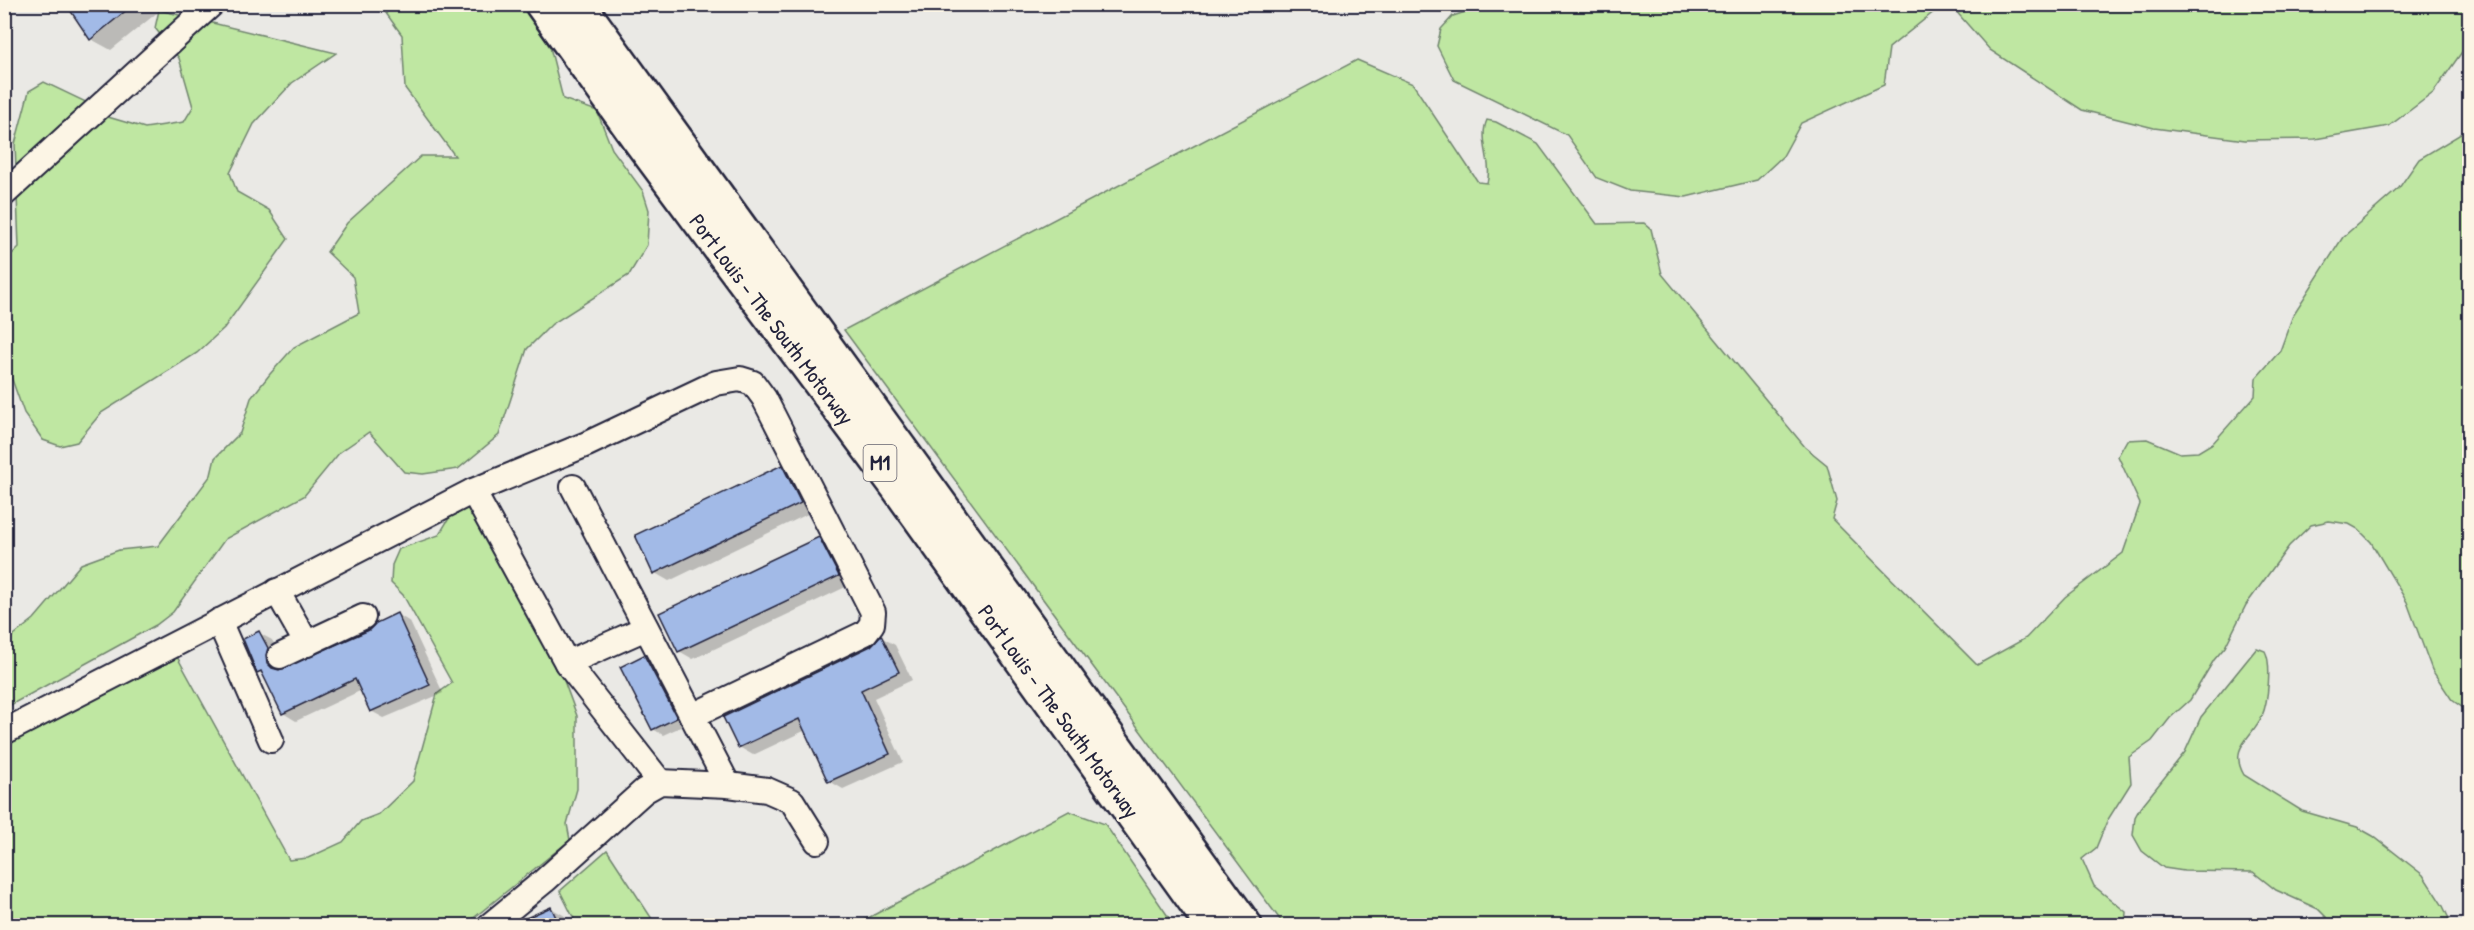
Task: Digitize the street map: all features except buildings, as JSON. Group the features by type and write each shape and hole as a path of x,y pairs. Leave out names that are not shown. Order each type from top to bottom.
{"highway":[{"name":"Port Louis – The South Motorway","path":"542,4 648,151 897,486 1213,926"},
{"name":"Port Louis – The South Motorway","path":"578,4 1245,926"}],"street":[{"path":"4,194 212,4"},
{"path":"4,732 473,491 587,444 716,383 740,379 753,383 764,398 873,612 872,624 865,633 692,716"},
{"path":"573,487 728,785"},
{"path":"473,491 567,663 660,782"},
{"path":"277,591 307,644"},
{"path":"280,656 363,617"},
{"path":"219,621 271,740"},
{"path":"567,663 646,628"},
{"path":"489,926 544,881 644,791 660,782 767,789 792,801 817,841"}],"green space":[{"path":"2469,4 2469,42 2433,93 2389,126 2315,139 2245,140 2154,128 2082,110 1990,50 1954,9 1935,11 1889,48 1884,85 1801,123 1783,156 1757,180 1686,197 1630,191 1597,178 1567,135 1454,80 1437,46 1441,29 1453,16 1487,5"},
{"path":"380,5 523,5 550,47 563,99 597,111 612,149 643,191 649,210 647,245 629,275 552,324 527,349 499,435 458,469 423,474 404,472 369,432 340,452 304,496 225,539 173,612 156,625 5,708 5,642 34,619 81,564 119,550 158,546 211,475 215,458 240,433 251,398 270,374 294,347 359,313 353,277 327,252 347,223 421,156 455,156 405,88 402,35"},
{"path":"159,10 336,53 292,83 254,124 230,173 237,192 269,210 288,239 224,328 197,353 101,413 77,442 60,446 43,440 24,413 5,360 5,261 19,247 15,144 29,91 44,82 88,103 98,114 145,128 184,122 193,107 179,58 155,28"},
{"path":"1357,60 1413,84 1478,182 1487,183 1488,167 1484,135 1487,120 1496,122 1538,144 1597,224 1644,223 1651,229 1662,274 1805,447 1827,465 1837,501 1832,519 1977,665 2026,638 2065,597 2123,553 2140,504 2118,456 2127,440 2147,439 2180,453 2198,452 2213,443 2255,396 2256,378 2280,351 2293,315 2343,237 2399,188 2419,159 2469,129 2469,712 2452,700 2432,670 2407,602 2371,542 2358,529 2349,524 2329,521 2311,525 2289,546 2246,605 2225,647 2214,660 2190,700 2170,718 2152,741 2129,757 2131,783 2107,821 2096,848 2082,859 2094,886 2126,912 2125,925 1284,925 844,330"},
{"path":"476,501 539,613 577,716 577,789 567,824 570,840 465,925 5,926 5,731 170,644 289,860 308,858 343,842 361,821 379,814 413,781 437,694 452,683 403,595 391,583 392,565 399,549 439,535 457,505"},
{"path":"2257,648 2265,651 2269,674 2262,716 2240,750 2240,765 2244,775 2302,811 2357,827 2373,836 2423,875 2452,925 2334,925 2318,909 2276,890 2253,872 2184,871 2164,868 2142,851 2133,835 2135,817 2140,808 2185,752 2201,717"},
{"path":"1069,811 1105,824 1174,925 855,925"},
{"path":"607,850 656,925 577,925 560,891"}]}
